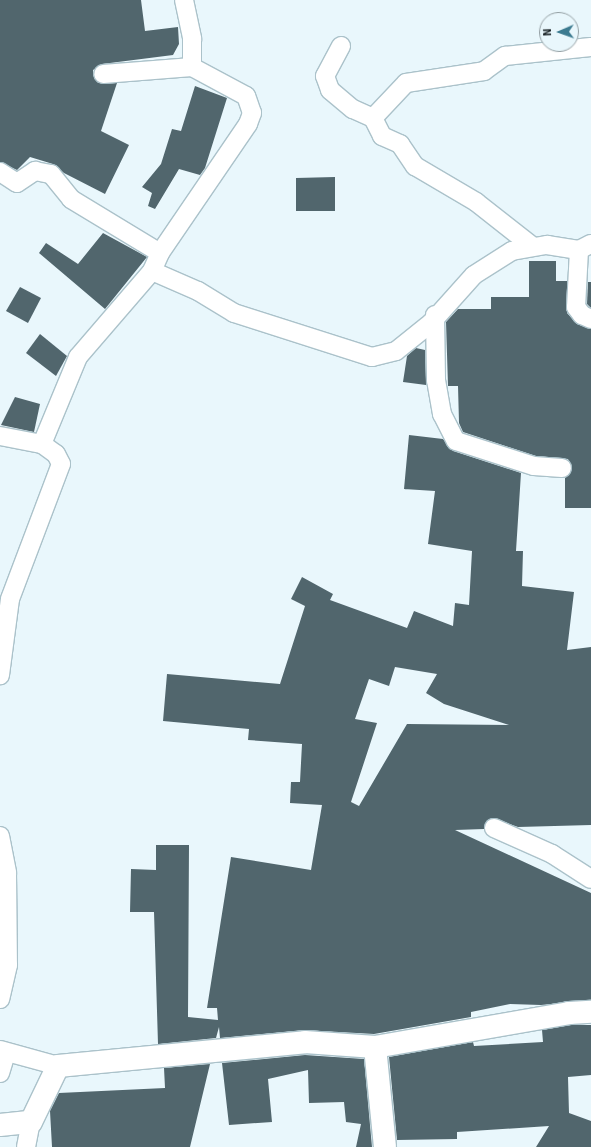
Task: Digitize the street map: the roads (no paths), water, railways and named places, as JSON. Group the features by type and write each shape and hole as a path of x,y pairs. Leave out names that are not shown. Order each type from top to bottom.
{"main road":[{"path":"0,1125 31,1122 58,1066 305,1042 375,1047 569,1013 591,1012"},
{"path":"375,1047 385,1147"}],"street":[{"path":"184,0 192,39 192,67"},
{"path":"341,46 326,72 326,85 353,109 373,118 382,136 400,144 415,166 476,202 532,246"},
{"path":"373,118 406,83 484,71 505,56 591,47"},
{"path":"42,444 78,358 152,271 160,254 248,124 252,113 246,96 192,67 103,74"},
{"path":"0,172 17,184 35,171 51,174 71,199 160,254"},
{"path":"152,271 198,291 234,313 372,357 396,351 431,323 435,315 474,275 512,251 532,246 585,247 576,307 582,316 591,319"},
{"path":"435,315 436,380 442,414 456,441 534,466 562,468"},
{"path":"0,436 42,444 56,454 61,464 10,599 0,675"},
{"path":"494,828 552,854 591,879"},
{"path":"0,836 7,873 8,965 0,999"},
{"path":"0,1073 3,1051 58,1066"},
{"path":"26,1147 31,1122"}]}
